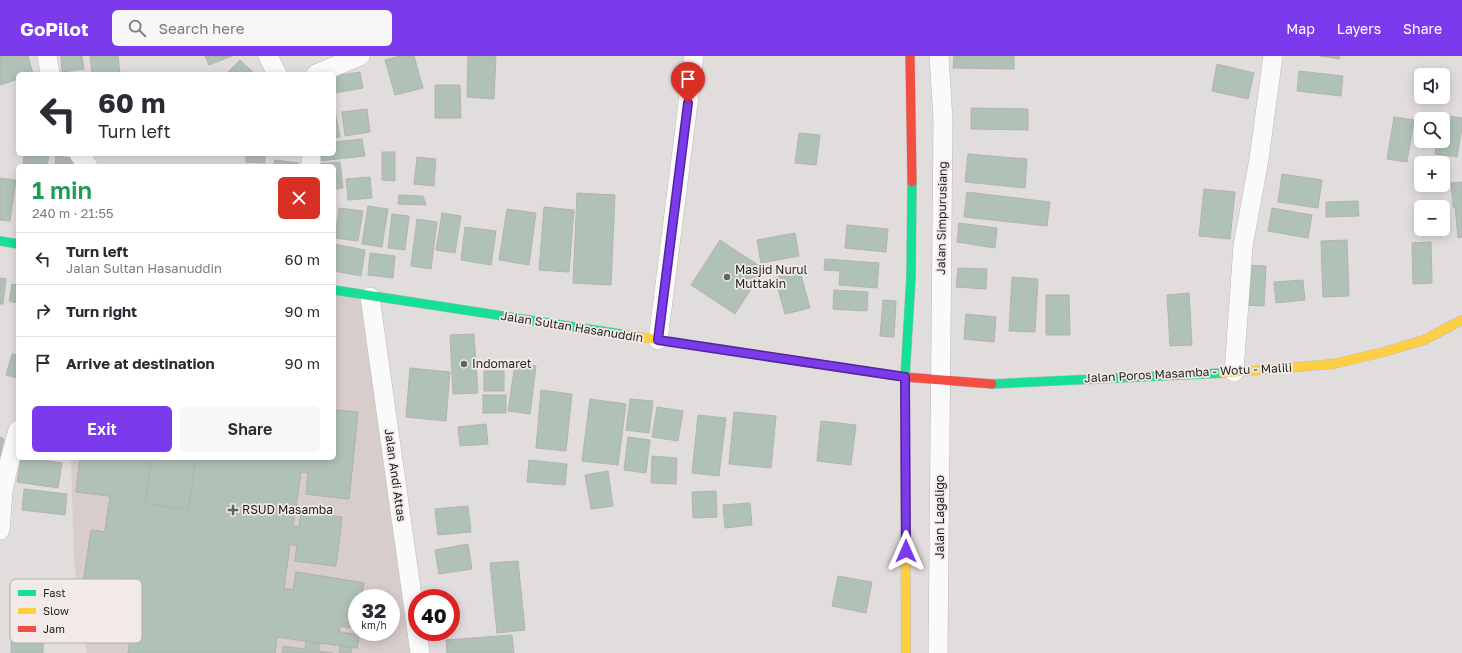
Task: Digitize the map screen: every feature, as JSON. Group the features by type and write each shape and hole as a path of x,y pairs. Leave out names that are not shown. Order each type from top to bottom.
{"main road":[{"path":"906,653 905,377 911,277 912,139 910,56"},
{"path":"0,241 16,244"},
{"name":"Jalan Sultan Hasanuddin","path":"336,290 370,297 905,377"},
{"name":"Jalan Poros Masamba - Wotu - Malili","path":"905,377 940,381 995,384 1234,372 1333,364 1384,352 1424,340 1462,320"}],"street":[{"path":"47,56 50,72"},
{"path":"268,56 276,72"},
{"path":"321,72 360,56"},
{"path":"658,340 694,56"},
{"name":"Jalan Simpurusiang","path":"939,56 943,120 940,381"},
{"path":"1234,372 1243,246 1259,159 1273,56"},
{"name":"Jalan Andi Attas","path":"370,297 420,653"},
{"name":"Jalan Lagaligo","path":"938,653 940,381"},
{"path":"0,530 3,491 16,437"}],"shaded area":[{"name":"RSUD Masamba","path":"336,292 367,298 408,614 408,641 411,641 413,653 87,653 86,643 142,643 142,579 76,579 74,563 71,460 336,460"}],"building":[{"path":"0,56 28,56 32,72 16,72 16,80 0,85"},
{"path":"61,56 82,56 84,69 62,72"},
{"path":"90,56 118,56 120,72 92,72"},
{"path":"205,56 232,56 209,65"},
{"path":"400,56 414,56 423,88 395,95 385,60"},
{"path":"468,56 496,56 494,99 467,97"},
{"path":"954,56 1014,56 1014,69 953,68"},
{"path":"1320,56 1340,56 1339,59"},
{"path":"240,60 253,72 228,72"},
{"path":"1217,64 1254,73 1248,99 1212,91"},
{"path":"1299,71 1343,76 1341,96 1297,91"},
{"path":"360,72 363,88 336,93 336,76"},
{"path":"435,85 460,85 461,118 435,118"},
{"path":"971,108 1028,109 1028,130 971,129"},
{"path":"367,109 370,132 345,136 342,112"},
{"path":"336,116 340,137 336,138"},
{"path":"1450,116 1462,118 1462,128 1457,157 1435,154 1436,148 1450,148"},
{"path":"1394,117 1414,120 1407,162 1387,159"},
{"path":"799,133 820,135 816,165 795,163"},
{"path":"362,139 365,156 320,161 319,156 336,156 336,142"},
{"path":"382,152 395,152 395,181 382,180"},
{"path":"968,154 1027,159 1025,188 965,182"},
{"path":"24,156 49,156 47,164 23,164"},
{"path":"56,156 80,159 79,164 55,164"},
{"path":"246,156 265,156 265,163 246,162"},
{"path":"417,157 436,159 434,186 414,184"},
{"path":"275,160 298,163 298,164 274,164"},
{"path":"340,162 343,188 336,189 336,164 319,164"},
{"path":"1282,174 1322,180 1318,208 1278,202"},
{"path":"370,177 372,198 348,200 346,179"},
{"path":"0,178 16,180 10,221 0,220"},
{"path":"1462,182 1462,237 1458,238 1451,183"},
{"path":"1204,189 1235,192 1230,239 1199,236"},
{"path":"967,192 1050,202 1047,226 964,217"},
{"path":"577,193 615,195 611,285 573,283"},
{"path":"399,195 423,196 426,205 398,204"},
{"path":"1358,201 1359,216 1326,217 1326,202"},
{"path":"368,206 388,209 382,247 362,244"},
{"path":"544,207 574,210 569,272 539,270"},
{"path":"339,208 363,211 358,241 336,238"},
{"path":"1272,208 1312,215 1308,238 1268,231"},
{"path":"507,209 536,213 529,265 499,260"},
{"path":"442,213 461,216 455,253 436,250"},
{"path":"392,214 409,216 405,250 388,248"},
{"path":"417,219 437,222 431,269 411,266"},
{"path":"959,223 997,228 995,248 957,242"},
{"path":"847,225 888,229 886,252 845,248"},
{"path":"465,227 496,231 491,265 461,260"},
{"path":"795,233 799,256 761,263 757,240"},
{"name":"Masjid Nurul Muttakin","path":"720,240 764,269 735,314 691,285"},
{"path":"1347,240 1349,296 1323,297 1321,241"},
{"path":"1431,242 1432,283 1413,284 1412,243"},
{"path":"336,244 365,250 361,276 336,271"},
{"path":"370,253 395,256 393,278 368,275"},
{"path":"825,259 879,263 877,288 839,285 840,271 824,270"},
{"path":"1246,265 1266,266 1264,306 1244,305"},
{"path":"958,268 987,269 986,289 956,287"},
{"path":"800,271 810,308 785,314 775,278"},
{"path":"1012,277 1038,279 1035,332 1009,331"},
{"path":"0,278 6,279 3,304 0,304"},
{"path":"1303,280 1305,300 1276,303 1274,282"},
{"path":"12,284 16,285 16,303 9,301"},
{"path":"834,290 868,292 867,311 833,309"},
{"path":"1189,293 1192,345 1170,346 1167,295"},
{"path":"1046,295 1069,295 1070,335 1046,335"},
{"path":"883,300 896,301 894,337 880,336"},
{"path":"966,314 996,317 994,342 964,339"},
{"name":"Indomaret","path":"474,334 478,393 453,394 450,335"},
{"path":"12,354 16,355 16,378 6,375"},
{"path":"515,364 536,366 530,414 508,411"},
{"path":"410,368 450,372 446,421 406,417"},
{"path":"484,371 504,371 504,391 484,391"},
{"path":"541,390 572,394 566,451 536,448"},
{"path":"483,395 506,395 506,413 483,413"},
{"path":"590,399 626,404 618,465 582,461"},
{"path":"630,399 653,401 649,433 626,430"},
{"path":"657,407 683,411 678,441 652,437"},
{"path":"336,410 358,412 349,499 306,494 308,473 301,472 293,526 299,527 301,512 342,517 336,566 295,561 297,546 290,544 284,588 293,590 296,572 364,583 363,589 348,589 348,627 340,626 339,632 348,633 348,641 358,641 357,648 277,637 275,653 258,653 260,635 236,631 235,639 163,628 164,621 151,619 146,653 128,653 130,643 142,643 142,579 84,579 91,530 105,532 110,496 76,492 80,460 143,460 138,500 122,498 121,504 197,514 205,460 220,460 212,516 276,525 286,460 303,460 302,463 309,464 310,460 336,460","holes":["119,523 146,526 141,567 127,565 131,536 117,534","164,529 273,543 262,621 238,618 240,608 168,597 167,607 153,605","282,600 291,601 289,617 323,623 322,630 279,623"]},
{"name":"RSUD Masamba","path":"336,410 358,412 349,499 306,494 308,473 301,472 293,526 299,527 301,512 342,517 336,566 295,561 297,546 290,544 284,588 293,590 296,572 364,583 363,589 348,589 348,627 340,626 339,632 348,633 348,641 358,641 357,648 277,637 275,653 128,653 130,643 142,643 142,579 84,579 91,530 105,532 110,496 76,492 80,460 336,460"},
{"path":"734,412 776,416 771,468 729,464"},
{"path":"698,415 726,418 719,476 692,473"},
{"path":"821,421 856,425 851,465 817,461"},
{"path":"486,424 488,444 460,446 458,427"},
{"path":"0,437 4,439 0,456"},
{"path":"628,437 650,440 646,473 624,470"},
{"path":"652,456 677,458 676,484 651,483"},
{"path":"21,460 43,460 62,463 58,488 17,482"},
{"path":"152,460 196,460 188,510 145,503"},
{"path":"529,460 567,464 565,485 527,482"},
{"path":"608,471 613,506 591,509 585,475"},
{"path":"24,489 67,494 65,515 22,510"},
{"path":"716,491 717,517 693,518 692,492"},
{"path":"750,503 752,525 725,528 723,505"},
{"path":"468,506 471,532 438,535 435,509"},
{"path":"468,544 472,569 439,574 435,550"},
{"path":"518,561 525,630 497,633 490,563"},
{"path":"838,576 872,582 866,613 832,606"},
{"path":"512,635 514,653 447,653 446,641 460,641 460,639"},
{"path":"306,641 320,644 318,651 333,653 282,653 283,646 305,649"},
{"path":"11,643 43,643 43,653 11,653"},
{"path":"340,646 352,648 351,653 339,653"}],"traffic: fast":[{"path":"905,402 911,277 912,182"},
{"path":"0,241 16,244"},
{"path":"336,290 627,335"},
{"path":"992,384 1223,373"}],"traffic: slow":[{"path":"1223,373 1333,364 1384,352 1424,340 1462,320"},
{"path":"627,335 785,359"},
{"path":"905,402 906,653"}],"traffic: jam":[{"path":"910,56 912,182"},
{"path":"785,359 905,377 992,384"}],"place":[{"name":"Masjid Nurul Muttakin","path":"727,277"},
{"name":"Indomaret","path":"464,364"},
{"name":"RSUD Masamba","path":"233,510"}],"route":[{"path":"688,103 658,340 905,377 906,551"}]}
